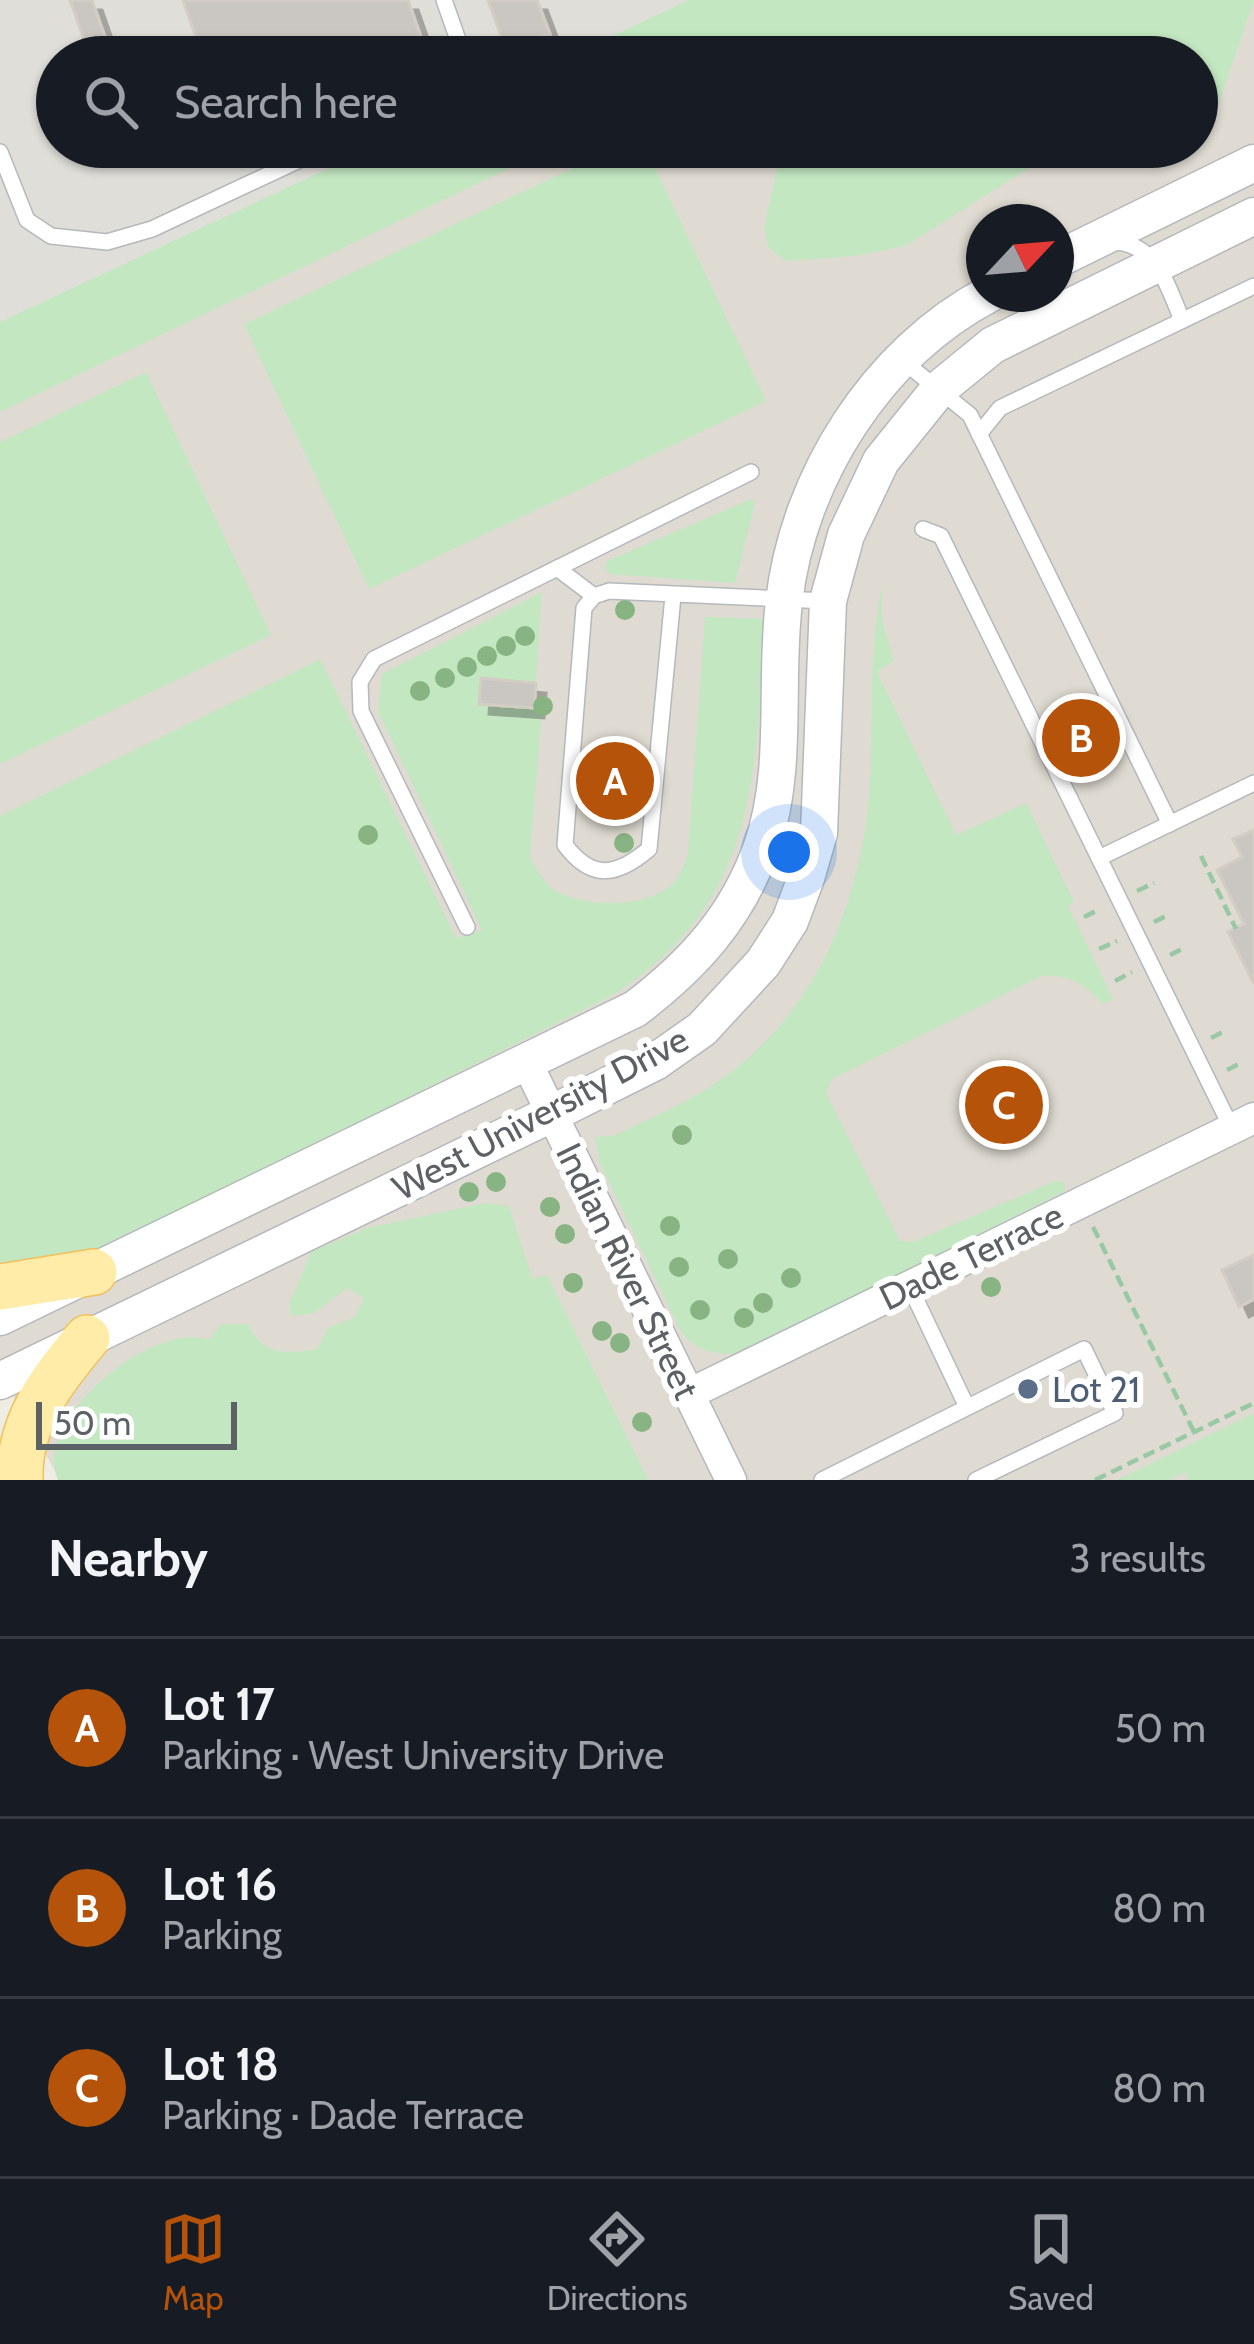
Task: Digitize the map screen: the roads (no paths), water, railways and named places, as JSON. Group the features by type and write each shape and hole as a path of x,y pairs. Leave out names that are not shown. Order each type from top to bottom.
{"main road":[{"path":"0,1287 94,1272"},
{"path":"20,1480 23,1444 37,1406 87,1338"}],"street":[{"path":"1074,251 1254,163"},
{"name":"West University Drive","path":"0,1381 655,1062 702,1029 763,963 790,921 819,833 828,601 846,535 880,461 938,388 994,345 1254,216"},
{"name":"West University Drive","path":"0,1317 635,1009 677,977 712,940 738,901 763,844 774,782 784,600 802,519 843,435 901,359 966,309"},
{"name":"Indian River Street","path":"526,1061 731,1480"},
{"name":"Dade Terrace","path":"689,1394 1243,1124"}],"lane":[{"path":"444,0 457,36"},
{"path":"0,152 27,220 51,236 107,242 152,229 282,168"},
{"path":"1093,242 1134,244 1156,263 1182,320"},
{"path":"979,434 1000,408 1254,286"},
{"path":"901,359 970,415 1170,824"},
{"path":"467,927 361,711 360,682 374,659 752,472"},
{"path":"923,529 941,536 1099,858 1243,1124"},
{"path":"557,568 594,596"},
{"path":"673,596 649,849 631,864 605,872 578,862 565,845 584,608 594,596 609,591 828,601"},
{"path":"1099,858 1254,783"},
{"path":"910,1287 966,1405"},
{"path":"822,1480 1084,1349 1115,1412 976,1480"}],"place":[{"name":"Lot 16","path":"1081,738"},
{"name":"Lot 17","path":"615,781"},
{"name":"Lot 18","path":"1004,1105"},
{"name":"Lot 21","path":"1028,1389"}]}
